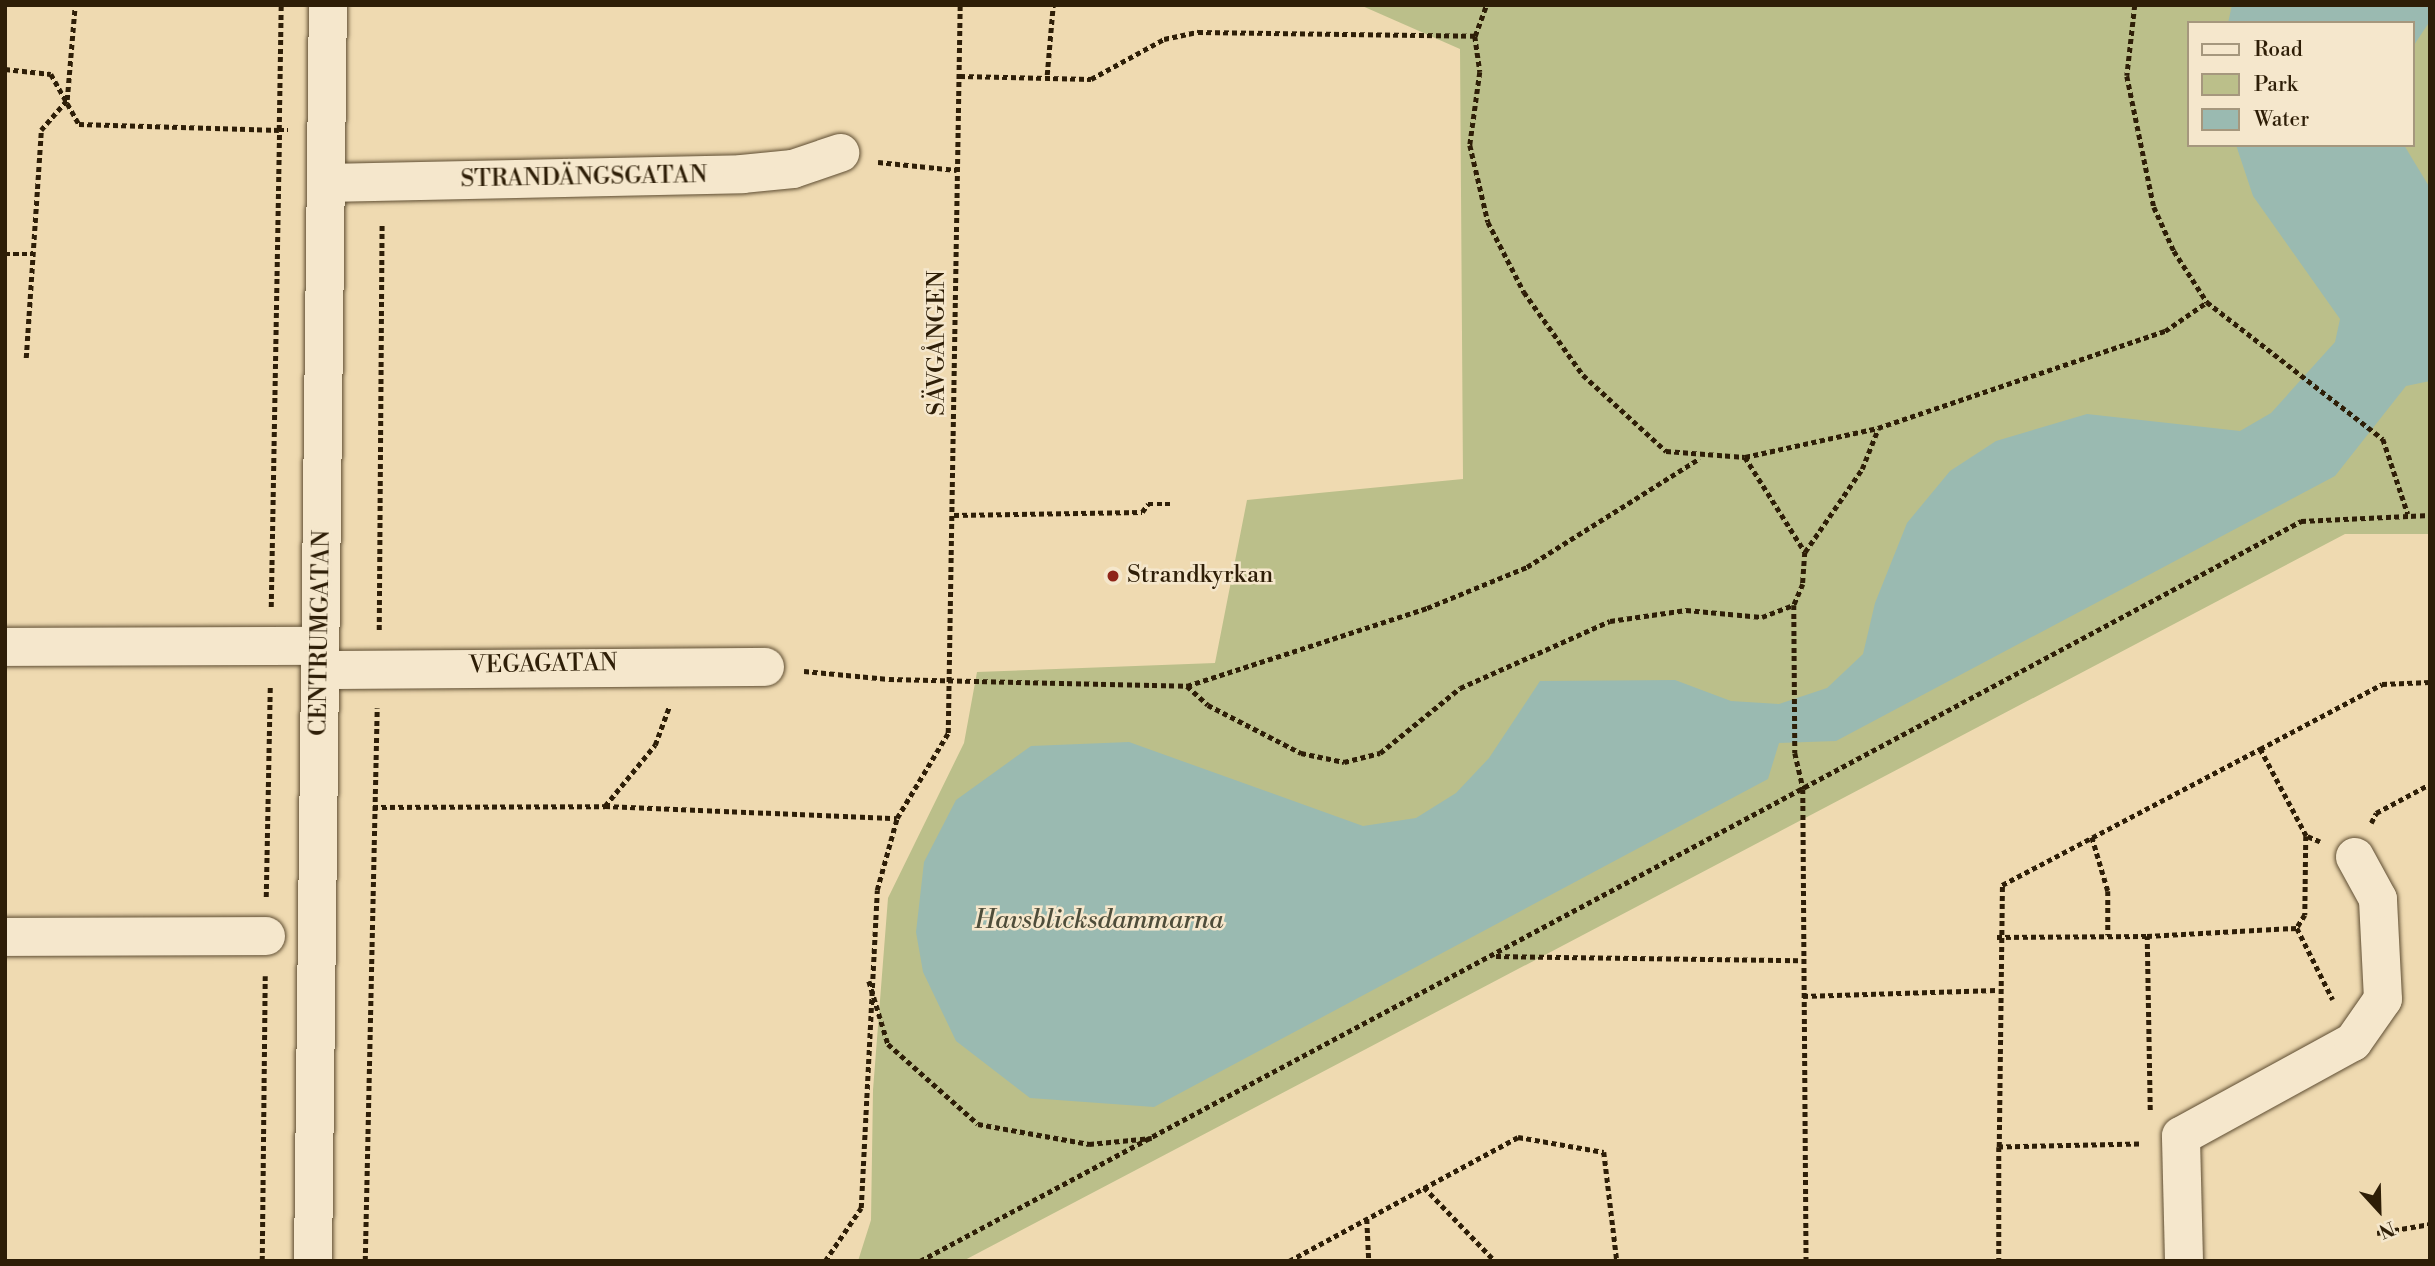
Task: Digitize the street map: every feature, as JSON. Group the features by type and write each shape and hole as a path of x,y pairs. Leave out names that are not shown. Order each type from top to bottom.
{"street":[{"name":"CENTRUMGATAN","path":"313,1261 328,5"},
{"name":"STRANDÄNGSGATAN","path":"326,183 742,174 793,169 840,153"},
{"name":"VEGAGATAN","path":"5,647 320,658 765,667"},
{"path":"2184,1261 2181,1136 2353,1042 2383,999 2378,899 2355,857"},
{"path":"5,937 266,936"}],"path":[{"path":"26,358 41,130 67,100 75,5"},
{"path":"5,69 51,74 79,124 279,130 281,5"},
{"name":"SÄVGÅNGEN","path":"824,1261 861,1208 868,977 877,890 897,818 948,733 953,680 960,5"},
{"path":"1047,75 1053,5"},
{"path":"1486,5 1475,36 1480,72 1470,145 1488,222 1524,292 1583,375 1635,428 1666,451 1700,458 1745,457 1878,428 2165,331 2207,302"},
{"path":"2135,5 2127,76 2154,207 2207,302 2292,363 2383,439 2408,514"},
{"path":"960,76 1047,75 1091,79 1164,39 1198,32 1475,36"},
{"path":"840,153 915,170 957,170"},
{"path":"5,254 33,254"},
{"path":"1805,1261 1801,960 1803,789 1795,753 1794,605 1805,552 1862,470 1878,428"},
{"path":"1745,457 1805,552"},
{"path":"765,667 953,680 1187,687 1427,608 1527,568 1700,458"},
{"path":"954,514 1142,512 1148,503 1172,504"},
{"path":"920,1261 1495,957 2301,521 2430,515"},
{"path":"1187,687 1208,705 1301,753 1344,762 1380,753 1460,688 1599,625 1686,610 1762,617 1794,605"},
{"path":"605,806 663,732 680,664"},
{"path":"1999,1261 1997,937 2002,885 2382,684 2430,682"},
{"path":"2260,749 2306,836 2305,915 2297,928"},
{"path":"2306,836 2355,857 2376,813 2430,784"},
{"path":"373,807 605,806 897,818"},
{"path":"2092,836 2108,891 2108,935"},
{"path":"1997,937 2147,936 2297,928"},
{"path":"2297,928 2353,1042"},
{"path":"2147,936 2150,1120"},
{"path":"1495,957 1801,960"},
{"path":"868,977 888,1044 978,1124 1088,1144 1156,1137"},
{"path":"1803,996 1997,990"},
{"path":"1999,1147 2139,1145 2144,1133"},
{"path":"1289,1261 1518,1137 1604,1152 1617,1261"},
{"path":"1424,1187 1494,1261"},
{"path":"1367,1219 1369,1261"},
{"path":"2377,1233 2430,1224"}],"green space":[{"path":"1360,5 2430,5 2430,534 2345,534 963,1261 858,1261 871,1220 873,1090 888,898 964,743 977,672 1215,663 1247,500 1463,479 1460,49"}],"water":[{"path":"2232,5 2430,5 2430,21 2414,45 2414,21 2228,21"},
{"name":"Havsblicksdammarna","path":"2237,147 2405,147 2430,188 2430,381 2406,386 2335,476 1836,741 1779,743 1768,779 1154,1107 1030,1098 956,1041 923,972 916,932 924,862 956,800 1031,746 1129,742 1363,826 1416,818 1456,793 1489,758 1540,681 1675,680 1731,701 1779,704 1827,688 1863,654 1875,603 1907,523 1950,471 1996,441 2087,414 2240,431 2271,413 2335,342 2340,319 2253,196"}],"place":[{"name":"Strandkyrkan","path":"1113,576"}]}
